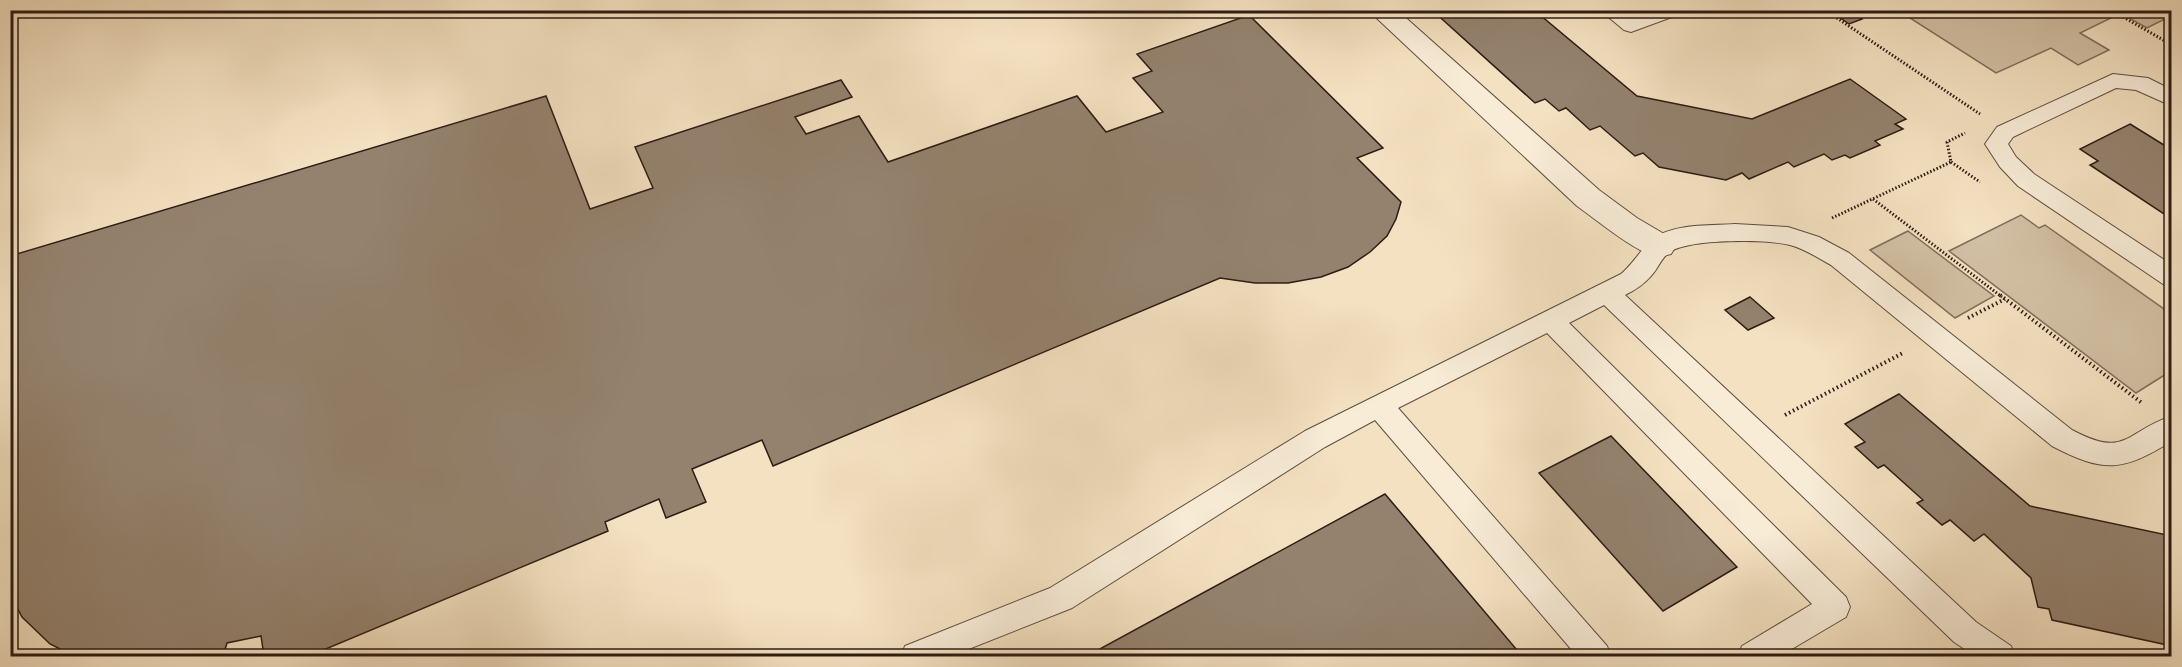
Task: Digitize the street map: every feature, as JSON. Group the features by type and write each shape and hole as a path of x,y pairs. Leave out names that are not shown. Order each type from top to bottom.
{"street":[{"path":"1381,10 1588,198 1626,226 1660,246"}],"lane":[{"path":"1610,10 1631,26 1673,10"},
{"path":"2172,99 2140,83 2113,81 1998,126 1996,144 2008,162 2026,180 2172,278"},
{"path":"916,657 1061,598 1315,439 1630,281 1643,269 1660,246 1683,236 1735,233 1783,236 1811,243 1840,259 2062,438 2080,448 2099,455 2117,456 2130,453 2172,427"},
{"path":"1606,292 1965,632 2000,657"},
{"path":"1550,321 1835,607 1753,657"},
{"path":"1379,405 1596,657"}],"path":[{"path":"1825,10 1998,126"},
{"path":"2111,10 2172,45"},
{"path":"1783,236 1873,199 1952,162 1947,142 1998,126"},
{"path":"1873,199 2144,404"},
{"path":"1754,432 1887,361"}],"shaded area":[{"path":"2105,10 2115,16 2080,33 2109,50 2078,65 2051,48 1996,73 1899,11"},
{"path":"2116,11 2161,11 2171,16 2147,28"},
{"path":"2021,215 2039,228 2045,225 2171,314 2171,371 2136,393 1949,251"},
{"path":"1908,231 1994,296 1955,318 1870,250"}],"building":[{"path":"1432,10 1534,10 1637,96 1752,119 1850,79 1906,119 1895,124 1903,129 1875,141 1880,145 1850,158 1845,155 1832,160 1824,154 1794,167 1788,162 1749,179 1742,173 1726,180 1659,167 1643,153 1635,156 1600,126 1590,130 1566,108 1559,111 1545,99 1535,103"},
{"path":"1829,10 1850,10 1862,19 1849,24"},
{"path":"1249,15 1383,148 1357,158 1401,202 1396,219 1387,236 1370,252 1348,267 1321,277 1288,283 1255,283 1220,278 773,466 762,440 692,469 706,502 666,518 659,499 605,522 608,531 309,656 264,656 261,636 227,643 223,656 74,656 50,644 22,617 10,594 10,441 16,414 10,416 10,256 546,96 590,209 653,188 635,147 841,80 852,97 795,117 806,134 859,116 888,162 1077,96 1106,132 1163,112 1133,78 1152,71 1137,54"},
{"path":"2130,124 2172,150 2170,218 2090,165 2098,161 2080,149"},
{"path":"1750,297 1774,318 1748,330 1725,310"},
{"path":"1899,394 2030,506 2172,536 2172,646 2052,620 2049,609 2038,607 2031,578 1984,534 1974,541 1950,520 1942,525 1917,503 1923,500 1884,465 1878,468 1855,447 1865,442 1845,424"},
{"path":"1611,436 1737,567 1663,611 1539,473"},
{"path":"1385,494 1522,656 1087,656"}]}
